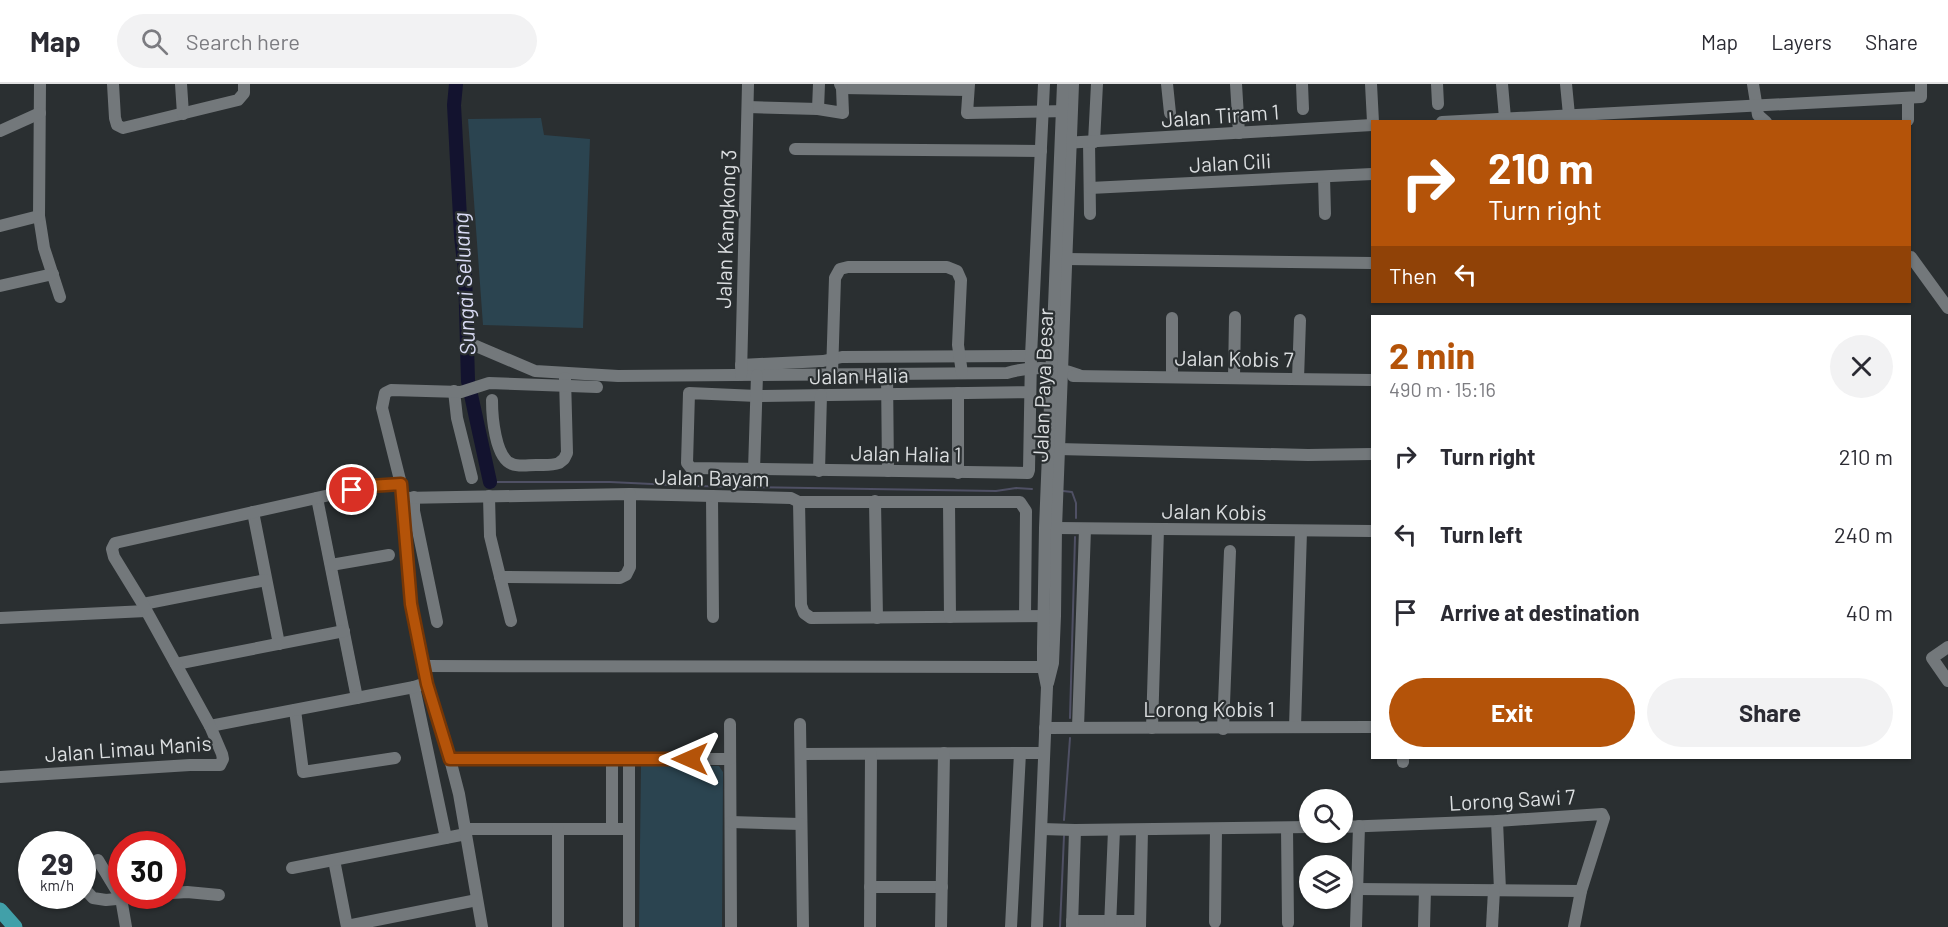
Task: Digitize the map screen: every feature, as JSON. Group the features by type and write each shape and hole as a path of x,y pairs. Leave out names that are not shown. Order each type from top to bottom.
{"street":[{"path":"40,84 39,216 44,248 60,297"},
{"path":"113,84 115,118 117,125 123,128 238,100 244,89"},
{"path":"181,84 183,114"},
{"name":"Jalan Kangkong 3","path":"741,370 748,84"},
{"path":"818,109 819,84"},
{"name":"Jalan Halia 1","path":"688,466 754,470 1028,473 1044,84"},
{"name":"Jalan Paya Besar","path":"1037,927 1047,687 1053,663 1049,616 1050,528 1066,111 1063,84"},
{"name":"Jalan Paya Besar","path":"1066,111 1073,84"},
{"path":"1090,214 1092,142 1097,84"},
{"path":"1167,84 1170,113"},
{"path":"1236,84 1239,133"},
{"path":"1302,84 1304,109"},
{"path":"1371,84 1373,120"},
{"path":"1437,84 1438,104"},
{"path":"1502,84 1505,118"},
{"path":"1566,84 1569,115"},
{"path":"1753,84 1755,106 1758,115 1764,120"},
{"path":"1474,120 1921,98 1921,84"},
{"path":"748,106 818,109 843,113 841,86 968,87 967,113 1066,111"},
{"path":"1908,98 1908,120"},
{"path":"0,131 40,113"},
{"name":"Jalan Tiram 1","path":"1065,143 1371,123"},
{"name":"Jalan Paya Besar","path":"1050,528 1059,449 1056,374 1066,259 1065,143"},
{"path":"795,150 1041,151"},
{"name":"Jalan Cili","path":"1090,188 1371,174"},
{"path":"1324,177 1325,214"},
{"path":"0,226 39,216"},
{"path":"1911,258 1948,308"},
{"path":"1066,259 1371,263"},
{"path":"832,374 835,278 840,269 848,267 947,267 957,271 962,280 958,345 962,373"},
{"path":"0,286 52,274"},
{"path":"1234,378 1235,317"},
{"path":"1172,318 1172,376"},
{"path":"1298,379 1300,320"},
{"path":"476,346 535,371 597,387"},
{"path":"437,622 414,511 401,484 382,408 385,393 400,389 458,392 489,383 741,370 832,358 960,355 1031,367"},
{"path":"741,370 757,375 887,374 1007,372 1031,367"},
{"name":"Jalan Kobis 7","path":"1031,367 1056,374 1371,380"},
{"path":"887,374 888,471"},
{"path":"754,470 757,375"},
{"path":"492,400 499,447 508,462 515,465 554,465 564,459 567,453 566,380"},
{"path":"458,392 457,418 472,478"},
{"name":"Jalan Halia","path":"688,466 689,393 757,396 1030,392"},
{"path":"958,393 958,473"},
{"path":"819,471 822,394"},
{"path":"1059,449 1297,455 1371,454"},
{"path":"401,484 370,486 115,543 112,549 114,557 145,607 210,726 427,684"},
{"path":"500,577 620,578 626,575 630,567 630,494"},
{"name":"Jalan Bayam","path":"408,497 630,494 791,498 799,502 1020,502 1026,511 1026,528"},
{"path":"489,496 490,536 511,621"},
{"path":"712,496 713,617"},
{"path":"408,497 411,604 427,684 450,759 482,927"},
{"path":"317,498 357,698"},
{"path":"874,501 877,618"},
{"path":"799,502 801,605 804,613 811,618 1049,616"},
{"path":"949,502 950,617"},
{"path":"253,512 279,644"},
{"path":"1024,616 1026,528"},
{"name":"Jalan Kobis","path":"1026,528 1371,531"},
{"path":"1078,727 1084,529"},
{"path":"1152,728 1158,529"},
{"path":"1295,727 1301,531"},
{"path":"1223,729 1230,551"},
{"path":"331,565 389,555"},
{"path":"0,618 145,607 266,580"},
{"name":"Jalan Paya Besar","path":"1047,687 1043,667 1049,616"},
{"path":"176,664 344,631"},
{"path":"1948,647 1932,658 1948,681"},
{"path":"423,666 1043,667"},
{"path":"414,687 446,838"},
{"path":"295,710 303,772 395,758"},
{"path":"730,724 731,927"},
{"path":"800,724 803,927"},
{"name":"Jalan Limau Manis","path":"0,777 220,765 223,759 222,754 210,726"},
{"name":"Lorong Kobis 1","path":"1045,728 1371,727"},
{"path":"941,927 944,753"},
{"path":"1011,927 1020,753"},
{"path":"801,754 1044,753"},
{"path":"870,927 872,754"},
{"path":"450,759 730,759"},
{"path":"612,759 612,829"},
{"path":"628,927 629,759"},
{"name":"Lorong Sawi 7","path":"1353,826 1602,814 1604,818 1581,891"},
{"path":"1492,927 1497,890 1497,821"},
{"path":"731,822 801,824"},
{"path":"1356,927 1359,826"},
{"path":"1042,829 1299,827"},
{"path":"1287,828 1288,923"},
{"path":"558,829 558,927"},
{"path":"292,868 446,838 465,832 629,829"},
{"path":"1215,922 1216,829"},
{"path":"1075,830 1072,924 1140,924 1142,830"},
{"path":"1110,924 1114,830"},
{"path":"98,860 108,877"},
{"path":"334,860 347,927 477,900"},
{"path":"870,887 942,887"},
{"path":"1357,889 1581,891 1574,927"},
{"path":"1424,927 1425,890"},
{"path":"186,892 219,895"},
{"path":"123,909 126,927"}],"shaded area":[{"path":"541,118 544,135 590,139 583,328 483,325 468,119"},
{"path":"641,766 719,766 723,772 722,927 639,927"}],"waterway":[{"name":"Sungai Seluang","path":"456,84 454,105 465,272 468,381 490,482"},
{"path":"490,482 610,482 694,486 996,491 1016,488 1032,489"},
{"path":"1063,491 1072,492 1076,503 1076,518"},
{"path":"1070,718 1075,537"},
{"path":"1064,820 1070,738"},
{"path":"1060,927 1064,836"}],"route":[{"path":"352,490 401,484 411,604 427,684 450,759 690,759"}]}
